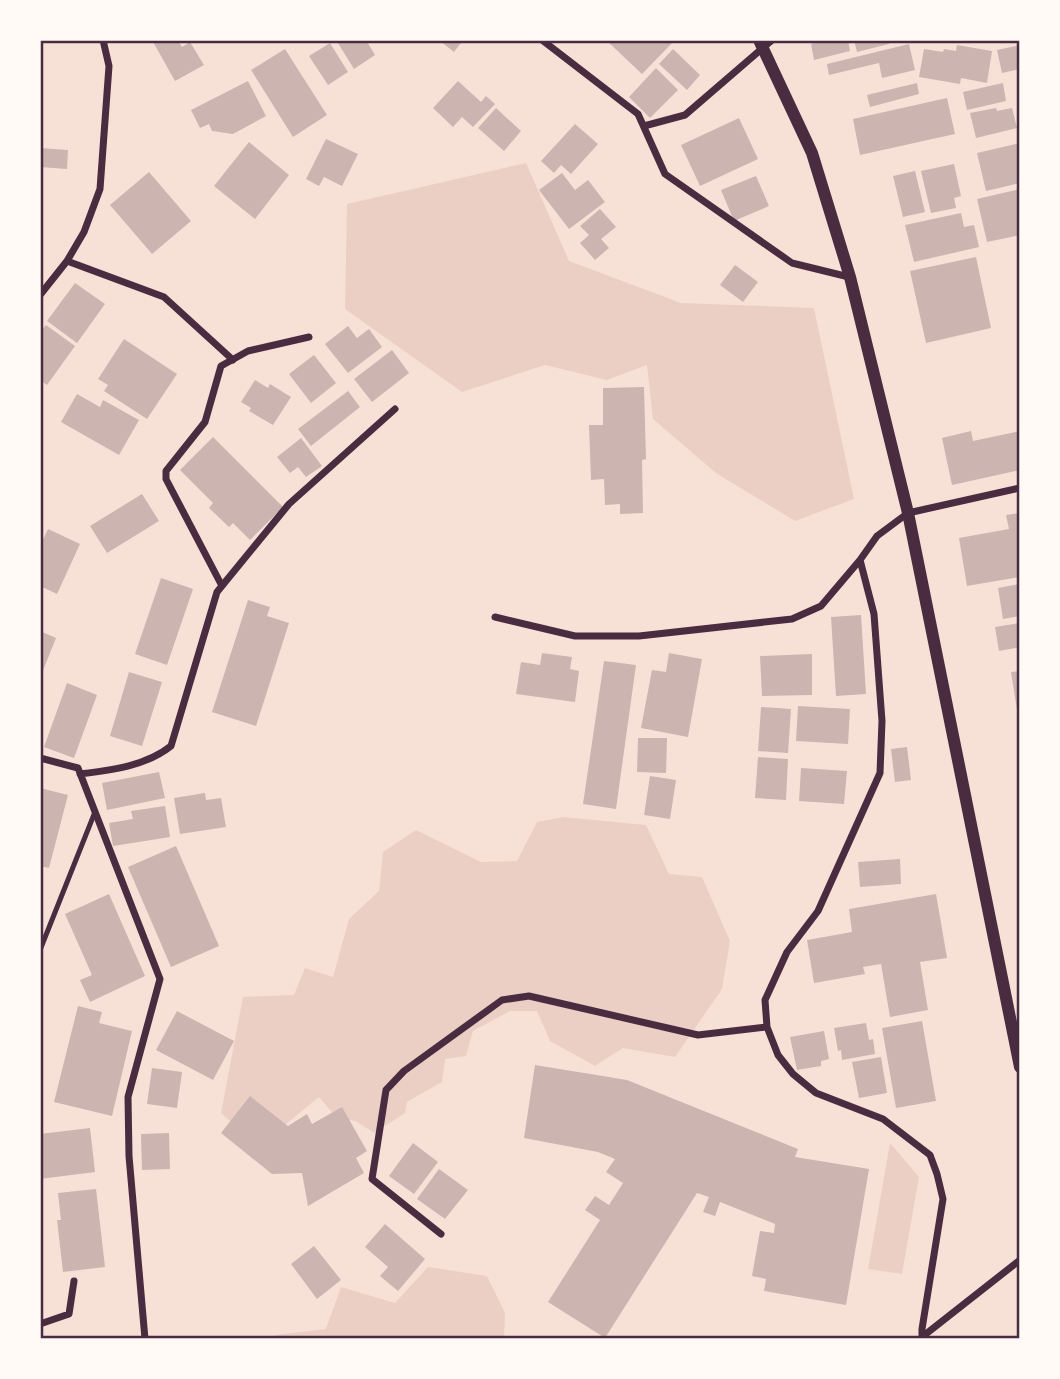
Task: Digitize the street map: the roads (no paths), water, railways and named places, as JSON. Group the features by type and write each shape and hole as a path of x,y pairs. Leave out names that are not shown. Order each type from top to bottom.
{"street":[{"path":"40,295 67,261 84,232 100,189 109,66 103,40"},
{"path":"541,40 639,114 665,174 792,263 850,277"},
{"path":"644,127 685,115 765,43 812,153 850,277 908,513 1020,1067"},
{"path":"67,261 164,297 233,360"},
{"path":"222,586 166,479 166,471 205,422 221,366 248,351 309,337"},
{"path":"80,774 121,768 160,755 171,746 217,592 289,503 395,408"},
{"path":"495,617 575,636 639,636 792,619 821,606 877,536 908,513 1020,488"},
{"path":"860,560 874,614 881,721 880,773 818,911 787,951 765,1000 767,1027 778,1055 793,1074 816,1093 883,1119 930,1155 943,1199 922,1338"},
{"path":"40,758 78,768 160,979 128,1097 128,1156 145,1339"},
{"path":"441,1234 372,1179 386,1090 404,1071 502,1000 529,996 698,1035 767,1027"},
{"path":"922,1338 1020,1260"},
{"path":"40,1324 69,1314 74,1281"}],"lane":[{"path":"40,950 95,812"}]}
